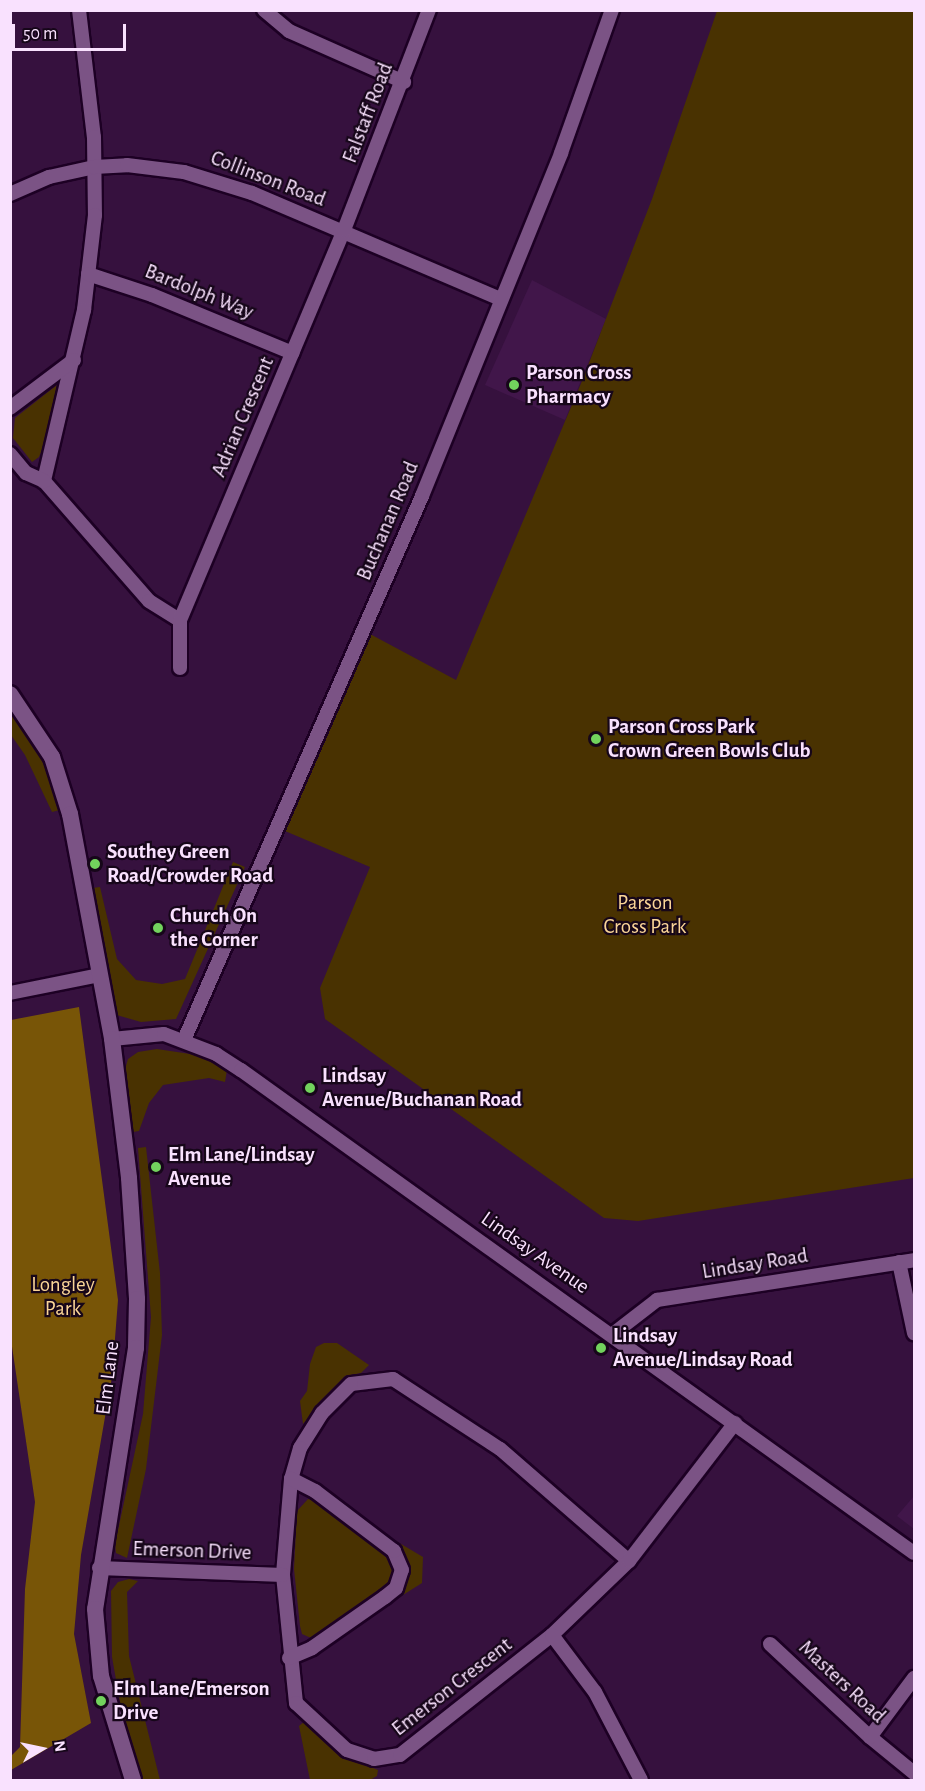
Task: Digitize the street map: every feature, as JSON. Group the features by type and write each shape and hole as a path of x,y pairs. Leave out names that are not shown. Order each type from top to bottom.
{"street":[{"path":"44,481 74,360 95,215 94,167 79,10"},
{"path":"264,10 289,31 404,82"},
{"name":"Falstaff Road","path":"344,230 404,82 429,10"},
{"name":"Buchanan Road","path":"184,1040 422,496 561,153 612,10"},
{"name":"Collinson Road","path":"10,194 49,177 94,167 156,167 211,177 344,230 501,299"},
{"name":"Adrian Crescent","path":"180,668 180,620 344,230"},
{"name":"Bardolph Way","path":"88,274 152,295 293,353"},
{"path":"10,408 74,360"},
{"path":"10,454 26,473 44,481 149,601 180,620"},
{"name":"Elm Lane","path":"10,694 36,729 63,788 100,975 129,1178 137,1299 130,1396 99,1568 96,1609 101,1676 133,1780"},
{"path":"10,993 100,975"},
{"name":"Lindsay Avenue","path":"111,1040 164,1034 184,1040 241,1070 613,1334 915,1553"},
{"name":"Lindsay Road","path":"613,1334 657,1300 915,1260"},
{"path":"899,1262 915,1333"},
{"name":"Emerson Crescent","path":"629,1561 500,1449 393,1379 367,1379 351,1384 336,1396 300,1448 291,1479 283,1575 289,1658 296,1703 310,1719 347,1750 374,1759 388,1759 414,1746 552,1635 629,1561 735,1422"},
{"path":"289,1658 312,1648 385,1597 396,1588 402,1570 394,1551 315,1491 291,1479"},
{"name":"Emerson Drive","path":"99,1568 283,1575"},
{"path":"552,1635 595,1692 641,1780"},
{"name":"Masters Road","path":"770,1644 870,1737 915,1773"},
{"path":"870,1737 915,1678"}],"shaded area":[{"path":"532,280 606,319 565,420 485,385"},
{"path":"914,1496 914,1529 897,1516"}],"green space":[{"name":"Parson Cross Park","path":"717,11 914,11 914,1178 638,1221 604,1218 325,1019 320,988 370,867 285,831 370,634 456,680 582,381 652,199"},
{"path":"62,381 45,442 39,457 32,462 13,438 15,418"},
{"path":"10,709 39,751 60,810 52,812 25,755 11,735"},
{"path":"233,862 245,867 176,1019 141,1022 106,1012 85,889 100,887 117,959 136,980 162,984 185,979"},
{"name":"Longley Park","path":"79,1007 118,1300 112,1377 81,1555 74,1634 91,1723 11,1770 11,1756 20,1747 25,1589 35,1502 10,1333 11,1020"},
{"path":"157,1049 217,1058 228,1064 225,1082 209,1078 163,1085 149,1103 139,1131 133,1132 124,1073 128,1059 138,1052"},
{"path":"146,1147 160,1273 162,1335 146,1469 127,1558 116,1553 115,1544 143,1414 151,1317 138,1148"},
{"path":"324,1343 337,1343 369,1365 361,1373 345,1376 303,1424 300,1401 307,1391 310,1364 316,1347"},
{"path":"308,1499 317,1501 385,1553 393,1570 385,1589 318,1637 311,1638 302,1634 300,1626 294,1569 297,1511"},
{"path":"391,1538 423,1557 422,1583 395,1600 407,1572 406,1557"},
{"path":"129,1579 138,1581 127,1592 129,1656 160,1780 143,1780 122,1714 112,1657 111,1591 118,1582"},
{"path":"305,1721 344,1756 378,1770 377,1776 370,1780 310,1780 299,1726"}],"place":[{"name":"Parson Cross Pharmacy","path":"514,385"},
{"name":"Parson Cross Park Crown Green Bowls Club","path":"596,739"},
{"name":"Southey Green Road/Crowder Road","path":"95,864"},
{"name":"Church On the Corner","path":"158,928"},
{"name":"Lindsay Avenue/Buchanan Road","path":"310,1088"},
{"name":"Elm Lane/Lindsay Avenue","path":"156,1167"},
{"name":"Lindsay Avenue/Lindsay Road","path":"601,1348"},
{"name":"Elm Lane/Emerson Drive","path":"101,1701"}]}
